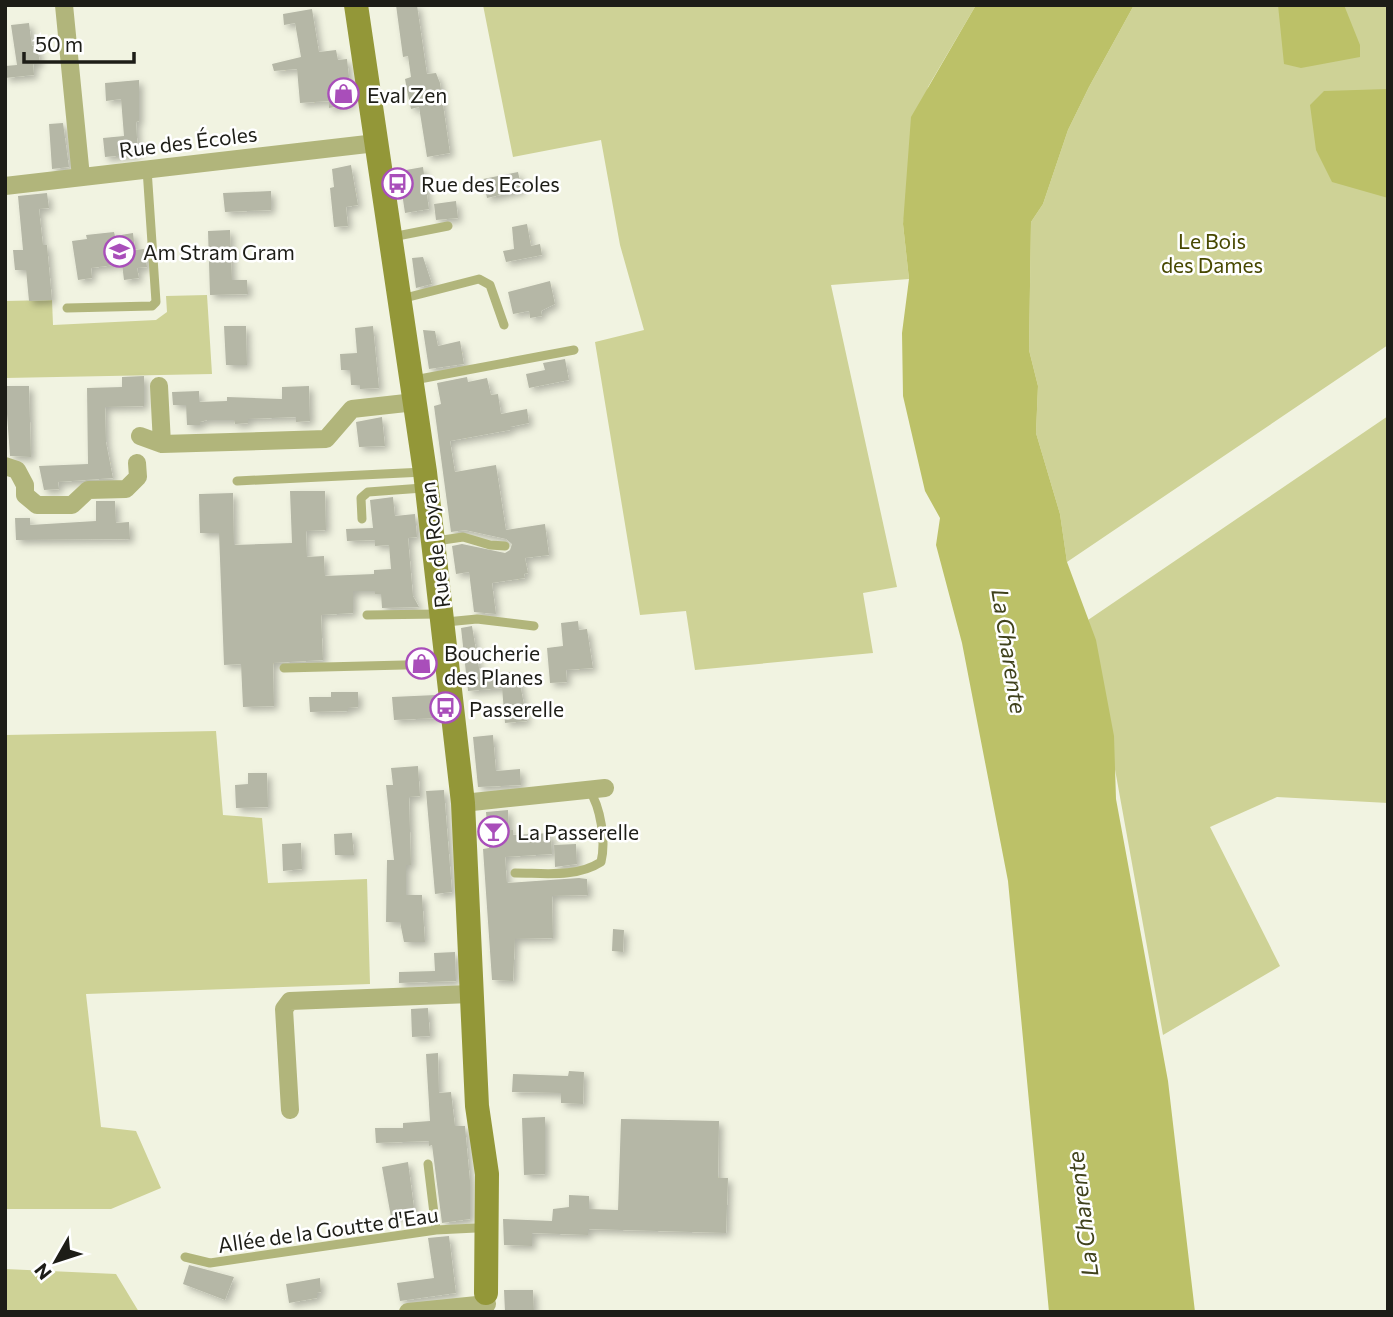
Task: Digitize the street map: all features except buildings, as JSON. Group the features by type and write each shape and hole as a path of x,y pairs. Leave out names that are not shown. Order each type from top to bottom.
{"main road":[{"name":"Rue de Royan","path":"355,5 414,391 434,541 463,803 471,994 480,1130 487,1182 487,1303"},
{"name":"Rue de Royan","path":"480,1130 476,1228 487,1303"}],"street":[{"path":"64,5 81,177"},
{"name":"Rue des Écoles","path":"5,186 376,143"},
{"path":"159,386 162,444"},
{"path":"140,436 162,444 326,439 352,409 414,391"},
{"path":"5,466 18,470 25,485 24,495 37,505 72,505 88,490 126,489 138,477 137,463"},
{"path":"463,803 597,789"},
{"path":"290,1111 284,1009 290,1001 471,994"},
{"path":"408,1312 487,1303"}],"lane":[{"path":"67,308 152,306 156,302 147,169"},
{"path":"390,237 448,226"},
{"path":"399,299 479,279 489,285 504,325"},
{"path":"414,391 574,349"},
{"path":"237,481 426,480"},
{"path":"362,519 362,498 368,492 426,480"},
{"path":"434,541 463,537 490,545 505,545"},
{"path":"367,615 477,619 534,626"},
{"path":"284,668 448,664"},
{"path":"516,873 563,873 590,869 601,862 603,853 597,789"},
{"path":"428,1164 436,1230"},
{"name":"Allée de la Goutte d'Eau","path":"185,1257 210,1263 436,1230 476,1228"}],"green space":[{"path":"483,5 976,5 928,87 903,224 909,279 831,285 897,587 863,593 873,653 695,670 686,611 640,615 595,342 644,330 620,245 601,140 513,157"},
{"name":"Le Bois des Dames","path":"1134,5 1388,5 1388,345 1067,562 1060,514 1036,433 1038,386 1029,350 1031,222 1043,204 1068,130"},
{"path":"207,295 212,374 5,378 5,301 52,300 53,325 156,320 167,312 166,296"},
{"path":"1388,416 1388,803 1277,797 1210,827 1280,966 1163,1035 1088,620"},
{"path":"216,731 223,815 262,818 268,883 367,879 370,984 86,994 101,1127 136,1131 161,1188 111,1209 5,1209 5,735"},
{"path":"5,1269 116,1274 139,1312 5,1312"}],"water":[{"name":"La Charente","path":"976,5 1134,5 1068,130 1043,204 1031,222 1029,350 1038,386 1036,433 1060,514 1067,562 1096,640 1114,736 1116,799 1168,1081 1195,1312 1049,1312 1008,881 962,643 936,545 940,518 925,491 903,396 902,333 909,279 903,224 911,117"},
{"path":"1278,5 1344,5 1360,45 1360,57 1301,68 1284,64"},
{"path":"1388,89 1388,198 1332,182 1316,150 1310,105 1324,91"}],"place":[{"name":"Eval Zen","path":"344,94"},
{"name":"Rue des Ecoles","path":"398,183"},
{"name":"Am Stram Gram","path":"120,251"},
{"name":"Boucherie des Planes","path":"421,664"},
{"name":"Passerelle","path":"446,708"},
{"name":"La Passerelle","path":"494,831"}]}
